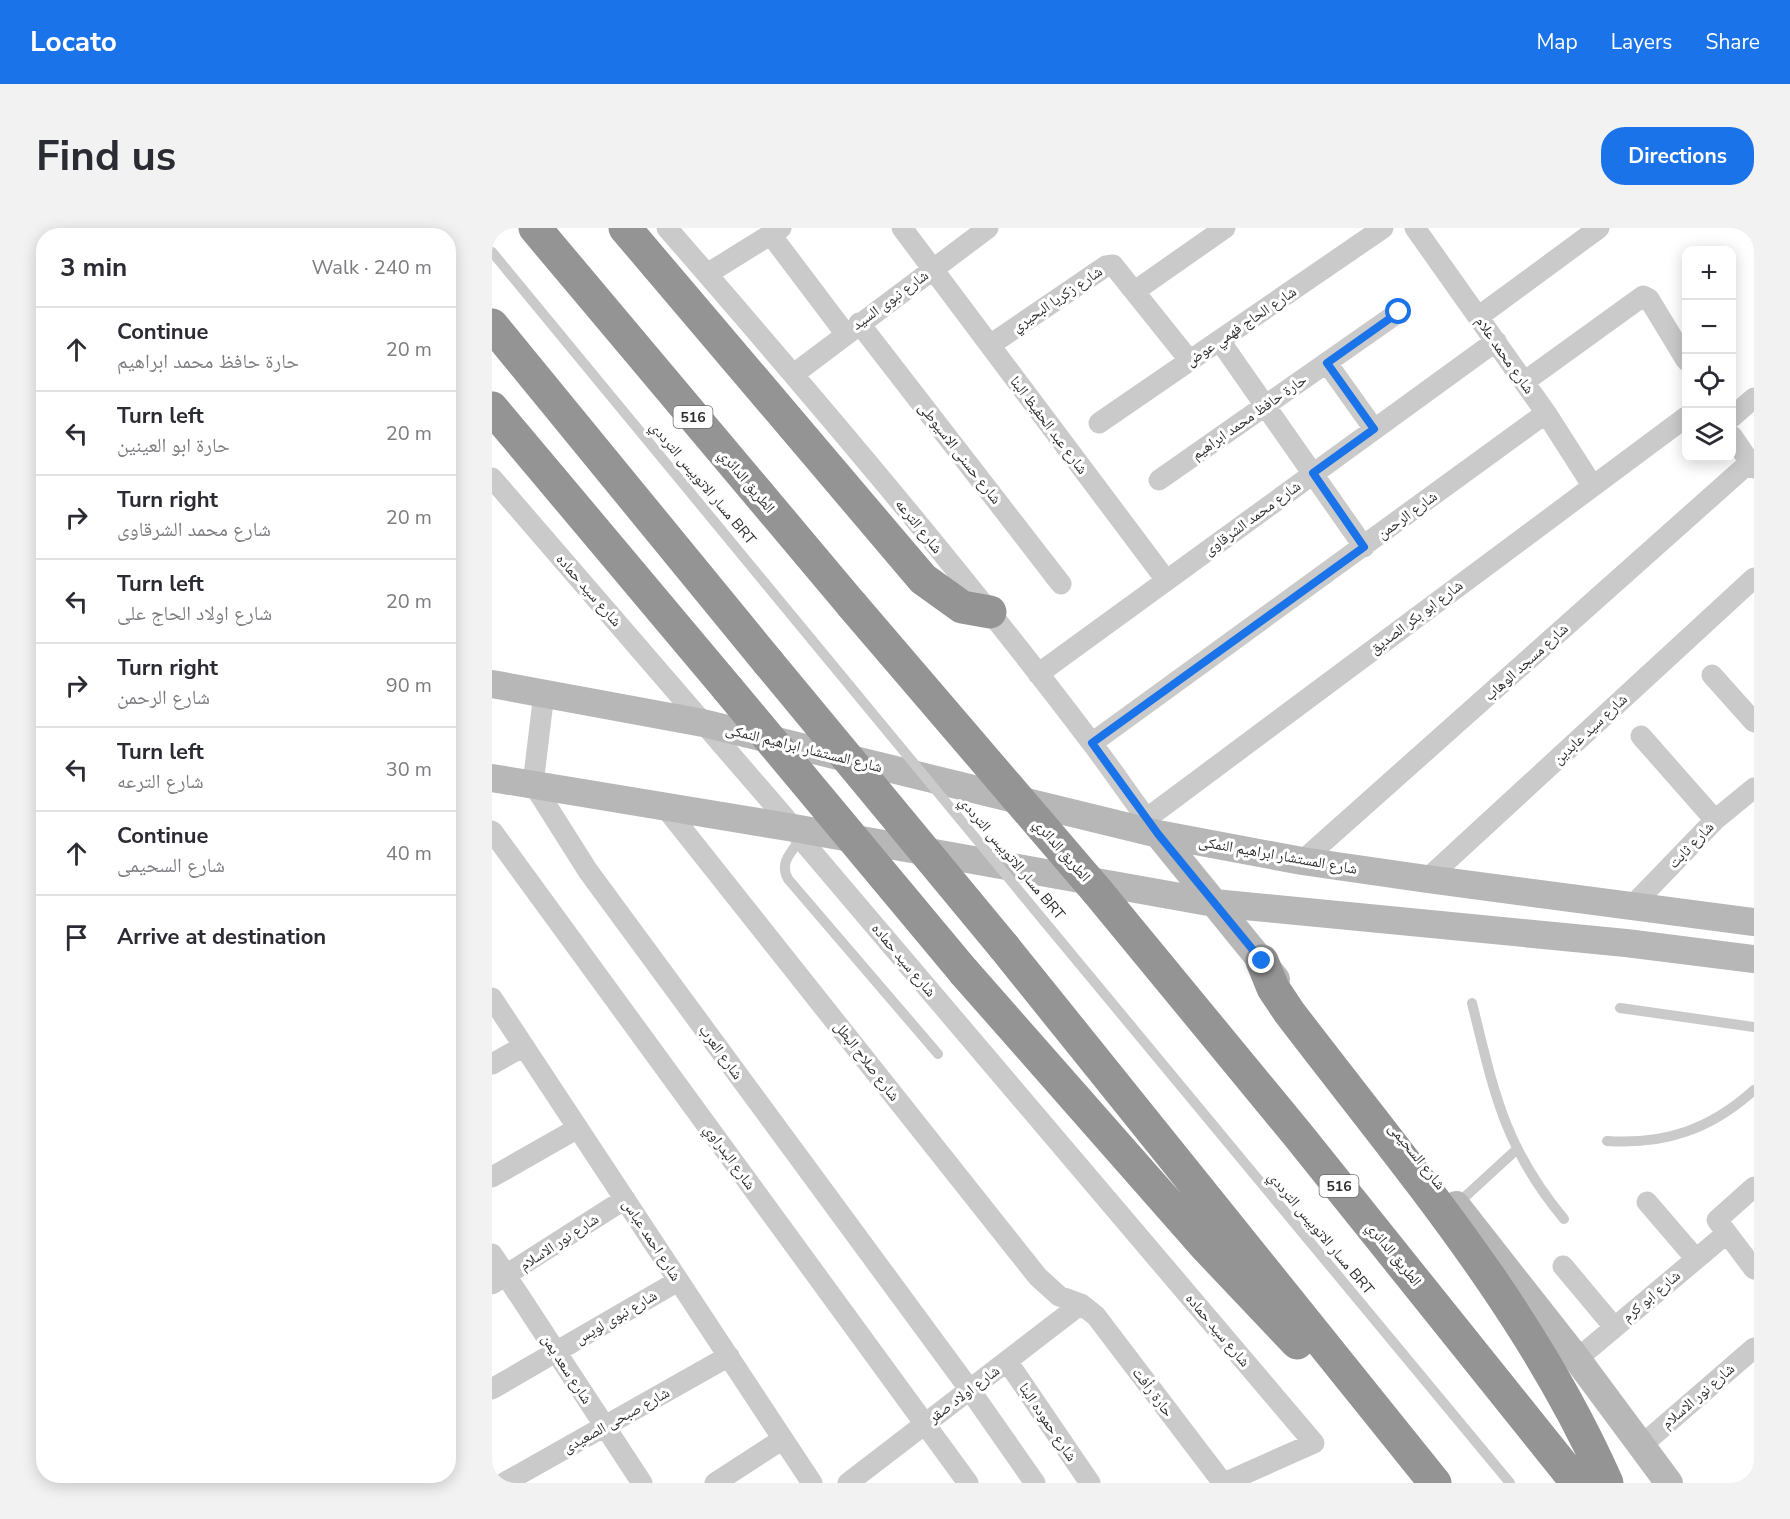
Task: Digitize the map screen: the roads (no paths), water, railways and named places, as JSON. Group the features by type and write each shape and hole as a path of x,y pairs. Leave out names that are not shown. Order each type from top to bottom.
{"highway":[{"name":"الطريق الدائري","path":"535,228 852,605 1097,891 1320,1162 1578,1483"},
{"path":"625,228 923,579 940,594 962,607 990,612"},
{"path":"492,325 1005,947 1435,1483"},
{"path":"492,408 964,972 1207,1248 1337,1384 1405,1448"},
{"path":"1262,961 1273,988 1289,1012 1476,1256 1509,1303 1568,1402 1607,1483"}],"street":[{"name":"شارع الترعه","path":"668,228 794,374 990,612 1092,743 1152,827"},
{"name":"شارع عبد الحفيظ البنا","path":"902,228 1166,580"},
{"name":"شارع نبوى السيد","path":"794,374 852,328 988,228"},
{"path":"1135,291 1225,228"},
{"name":"شارع الحاج فهمي عوض","path":"1099,423 1383,228"},
{"path":"1478,316 1599,228"},
{"path":"707,274 776,231"},
{"name":"شارع حسنى الاسيوطى","path":"776,231 852,328 1061,584"},
{"name":"شارع محمد علام","path":"1425,232 1478,316 1546,413 1592,485"},
{"name":"شارع زكريا البحيري","path":"990,345 1108,265 1117,267 1190,361"},
{"path":"1524,382 1641,296 1649,298 1682,354"},
{"name":"حارة حافظ محمد ابراهيم","path":"1159,480 1399,312"},
{"path":"1220,341 1364,547"},
{"name":"شارع محمد الشرقاوى","path":"1038,674 1496,341"},
{"path":"1327,363 1374,429"},
{"path":"1736,413 1754,398"},
{"name":"شارع الرحمن","path":"1092,743 1546,413"},
{"name":"شارع ابو بكر الصديق","path":"1152,827 1592,485 1682,420"},
{"path":"1736,443 1752,466"},
{"name":"شارع مسجد الوهاب","path":"1302,861 1752,466"},
{"name":"شارع سيد حماده","path":"492,478 797,833 1314,1443 1229,1482"},
{"name":"شارع سيد عابدين","path":"1427,879 1754,578"},
{"path":"1712,675 1754,722"},
{"name":"شارع المستشار ابراهيم النمكى","path":"492,684 703,723 1302,861 1754,922"},
{"path":"533,784 544,693"},
{"path":"1641,736 1715,820"},
{"path":"492,778 664,806 797,833 1214,903 1626,943 1754,959"},
{"name":"شارع العرب","path":"533,784 588,871 970,1389 1035,1483"},
{"name":"شارع ثابت","path":"1632,906 1715,820 1754,788"},
{"name":"شارع صلاح البطل","path":"664,806 1038,1276 1059,1296 1081,1305"},
{"name":"شارع السحيمى","path":"1152,827 1456,1205 1577,1359 1669,1483"},
{"name":"شارع البدراوي","path":"492,831 968,1483"},
{"path":"1626,943 1632,906"},
{"name":"شارع احمد عباس","path":"492,998 812,1483"},
{"path":"492,1064 524,1046"},
{"path":"492,1176 578,1128"},
{"path":"1753,1268 1718,1224 1719,1216 1754,1187"},
{"name":"شارع نور الاسلام","path":"499,1280 625,1199"},
{"path":"1647,1202 1696,1258"},
{"name":"شارع ابو كرم","path":"1577,1359 1726,1234"},
{"name":"شارع سعد يمن","path":"492,1254 499,1280 556,1352 642,1483"},
{"path":"1563,1266 1614,1327"},
{"name":"شارع نبوى لويس","path":"492,1389 678,1281"},
{"name":"شارع اولاد صقر","path":"848,1483 1081,1305"},
{"name":"حارة رأفت","path":"1081,1305 1096,1316 1229,1482"},
{"name":"شارع نور الاسلام","path":"1642,1445 1754,1348"},
{"name":"شارع صبحى الصعيدى","path":"504,1483 729,1356"},
{"name":"شارع حموده البنا","path":"1007,1361 1090,1483"},
{"path":"716,1483 783,1439"}],"lane":[{"name":"مسار الاتوبيس الترددي BRT","path":"492,252 1510,1483"},
{"path":"797,833 786,860 784,873 938,1054"},
{"path":"1472,1003 1494,1092 1516,1150 1530,1175 1564,1220"},
{"path":"1620,1008 1754,1027"},
{"path":"1607,1141 1653,1141 1698,1129 1718,1118 1754,1090"},
{"path":"1456,1205 1516,1150"}]}
